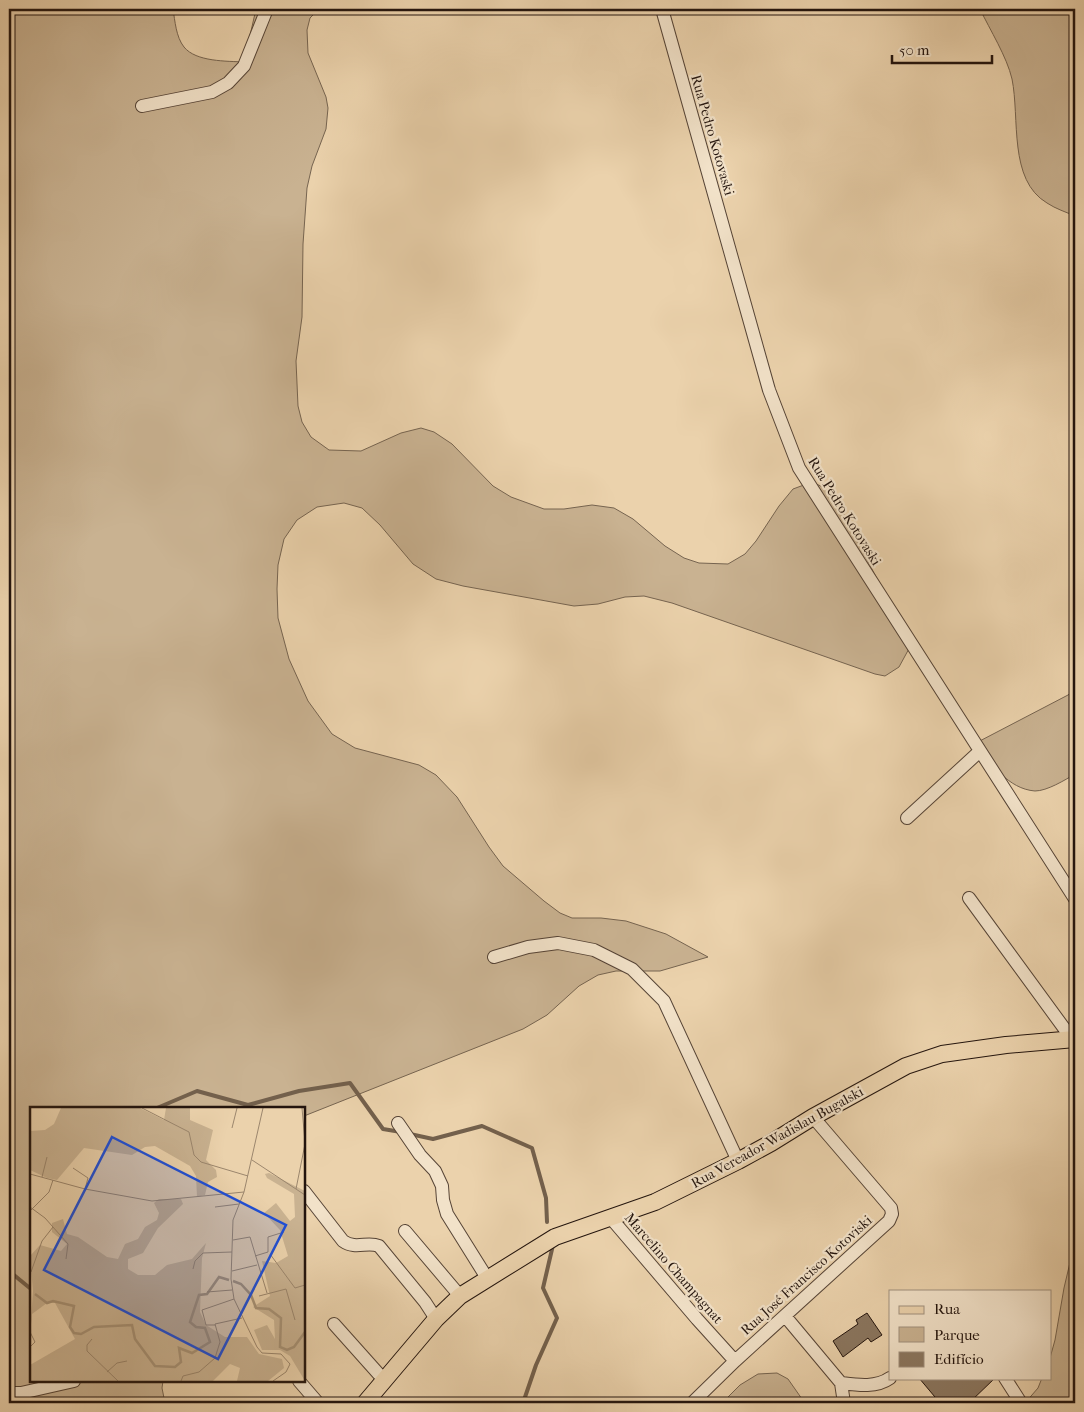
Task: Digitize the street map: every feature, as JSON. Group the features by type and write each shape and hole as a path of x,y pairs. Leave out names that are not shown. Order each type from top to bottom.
{"main road":[{"name":"Rua Vereador Wadislau Bugalski","path":"366,1403 436,1319 460,1296 555,1237 655,1202 738,1162 813,1117 906,1066 942,1054 1006,1045 1074,1039"}],"street":[{"path":"142,106 212,92 228,83 244,66 267,9"},
{"name":"Rua Pedro Kotovaski","path":"662,9 770,390 799,468 1075,899"},
{"path":"907,818 980,751"},
{"path":"969,898 1074,1039"},
{"path":"494,957 528,946 558,943 594,950 632,968 664,1001 738,1162"},
{"name":"Rua José Francisco Kotoviski","path":"692,1403 735,1361 889,1220 892,1214 891,1208 813,1117"},
{"path":"398,1123 420,1155 435,1171 442,1186 447,1214 487,1278"},
{"path":"305,1193 343,1242 349,1246 375,1244 379,1246 425,1302 436,1319"},
{"name":"Marcelino Champagnat","path":"610,1217 735,1361"},
{"path":"405,1231 460,1296"},
{"path":"785,1316 841,1383 844,1403"},
{"path":"334,1324 384,1380"},
{"path":"841,1383 867,1386 889,1379"},
{"path":"1005,1380 1020,1403"},
{"path":"9,1393 21,1393 70,1382"},
{"path":"300,1382 318,1403"}],"green space":[{"path":"9,9 173,9 179,39 189,52 212,60 244,62 256,9 319,9 310,18 307,30 308,53 326,97 328,108 326,129 312,166 307,188 303,244 302,317 296,361 298,406 302,422 311,437 329,450 361,451 401,433 421,428 434,432 452,444 493,486 511,497 544,509 564,509 592,505 614,508 633,519 665,546 684,558 699,563 728,564 745,554 793,489 812,482 825,488 839,505 911,645 899,667 885,676 875,674 672,603 644,596 625,597 598,604 574,606 463,586 436,579 413,564 380,525 362,508 344,503 317,507 297,520 284,539 278,565 278,618 289,659 308,701 332,734 355,748 419,765 436,775 457,797 503,866 560,913 572,918 601,918 626,921 666,934 708,957 660,971 616,971 598,975 579,986 547,1015 523,1029 305,1116 305,1107 30,1107 30,1382 163,1382 165,1403 9,1403"},
{"path":"980,9 1075,9 1075,216 1047,203 1035,193 1026,179 1018,147 1010,71"},
{"path":"1075,690 1075,774 1061,782 1040,791 1025,789 1001,774 974,744 1068,695"},
{"path":"1075,1249 1075,1403 1025,1403 1038,1388 1041,1380 1052,1380 1052,1351 1072,1254"},
{"path":"777,1373 788,1379 803,1403 722,1403 740,1385 758,1374"}],"building":[{"path":"867,1313 882,1335 871,1342 868,1338 843,1357 833,1341 858,1324 856,1320"},
{"path":"921,1380 993,1380 969,1403 940,1403"}],"waterway":[{"path":"159,1107 197,1091 248,1105 299,1091 350,1083 383,1129 401,1132"},
{"path":"410,1134 433,1139 482,1126 532,1148 546,1198 547,1222"},
{"path":"523,1403 536,1365 557,1318 543,1288 553,1245"},
{"path":"9,1271 30,1288"}]}
